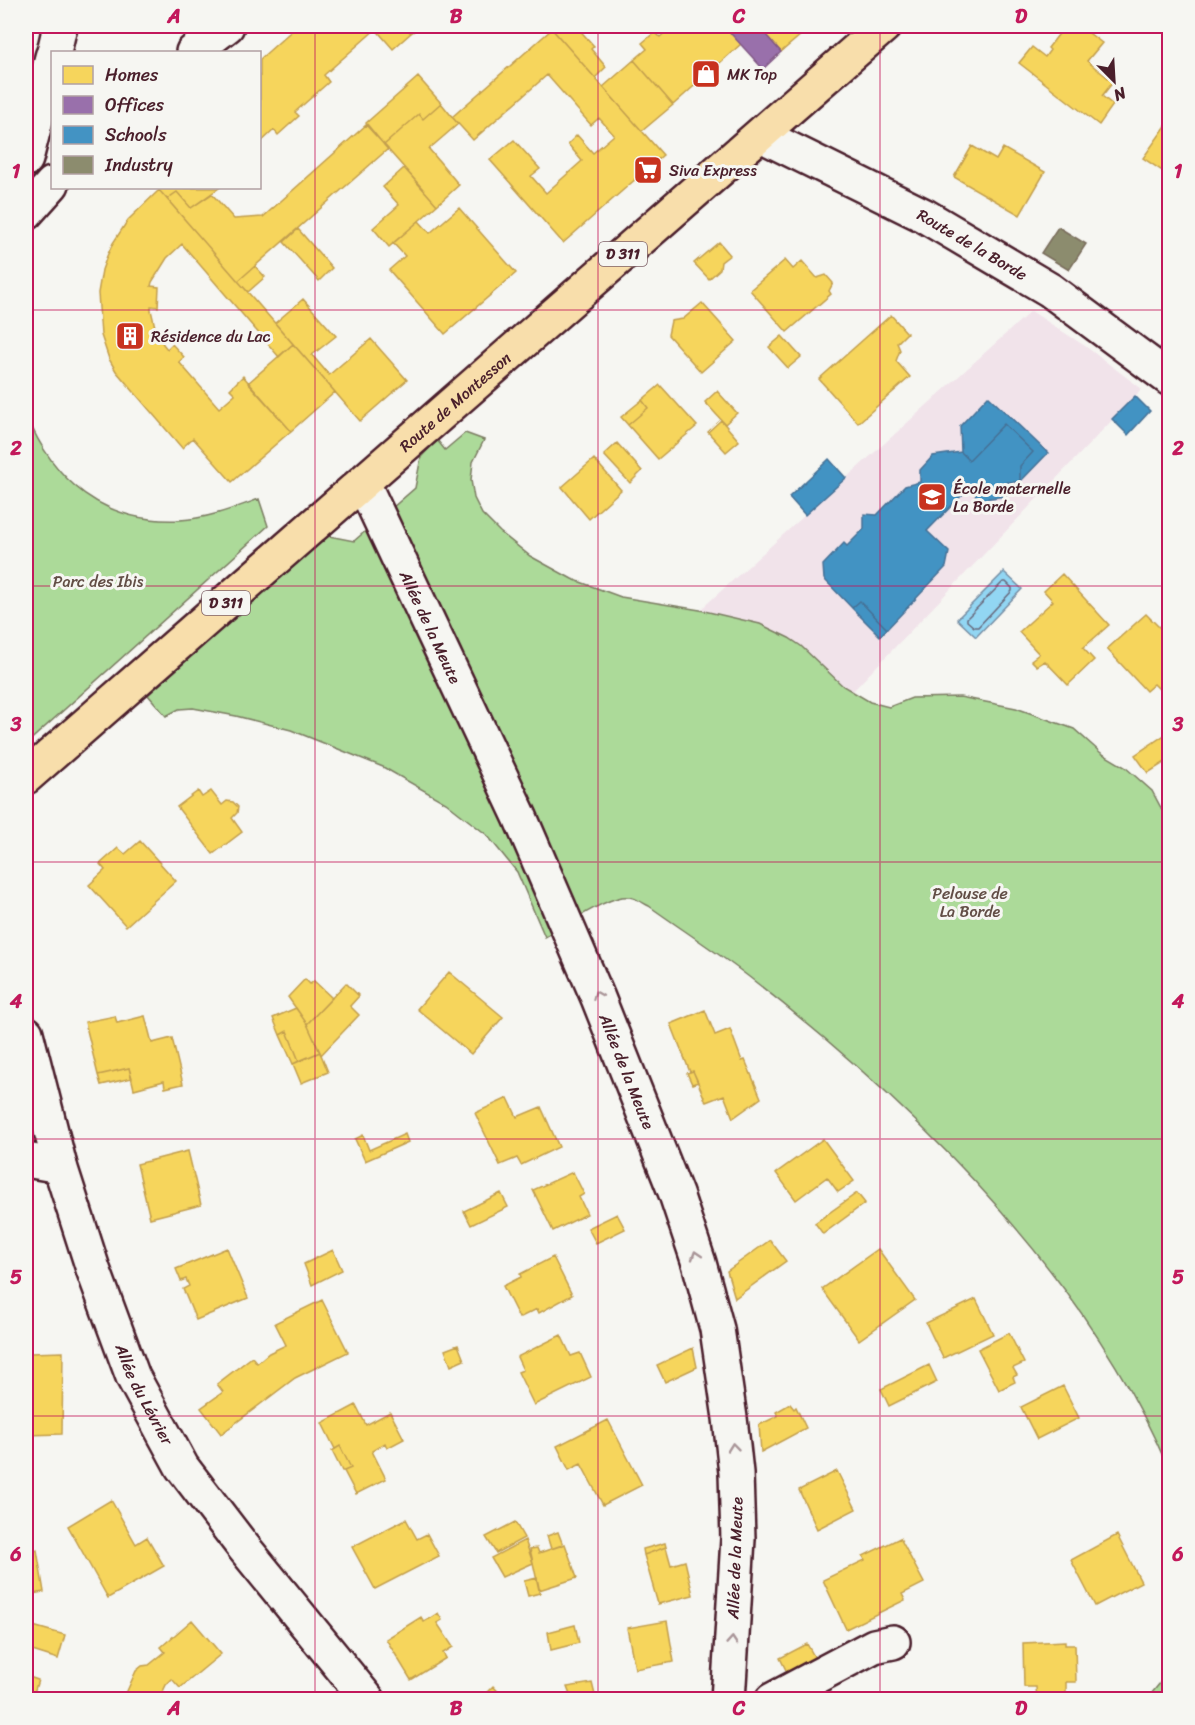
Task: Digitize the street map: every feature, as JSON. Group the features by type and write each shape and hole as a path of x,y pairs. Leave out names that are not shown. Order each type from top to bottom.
{"main road":[{"name":"Route de Montesson","path":"26,777 884,26"}],"street":[{"path":"55,51 60,26"},
{"path":"194,51 227,26"},
{"path":"26,159 51,69"},
{"name":"Route de la Borde","path":"760,135 925,216 1050,290 1170,379"},
{"path":"26,213 51,185"},
{"name":"Allée de la Meute","path":"363,483 520,817 598,998 676,1194 699,1263 717,1329 736,1473 738,1539 728,1700"},
{"name":"Allée du Lévrier","path":"26,1033 60,1166 93,1269 133,1377 182,1467 241,1544 368,1700"},
{"path":"26,1160 60,1166"},
{"path":"771,1700 874,1646 893,1642"}],"shaded area":[{"name":"École maternelle La Borde","path":"1031,311 1085,346 1142,389 852,692 801,646 778,632 743,619 700,610"}],"green space":[{"name":"Parc des Ibis","path":"26,414 37,438 67,478 85,494 105,506 128,515 180,520 210,515 259,499 268,526 26,744"},
{"name":"Pelouse de La Borde","path":"465,433 484,440 473,462 471,480 474,498 482,514 530,556 572,579 621,597 700,610 760,624 801,646 843,686 870,702 889,707 912,698 960,697 1016,708 1074,729 1101,753 1125,767 1152,791 1169,823 1169,1470 1134,1398 1092,1329 1044,1263 992,1200 876,1083 740,970 649,906 629,897 604,903 545,937 517,872 487,835 446,803 383,767 291,730 193,708 179,709 166,716 148,695 313,547 329,536 354,541 415,488 421,457 437,440 445,450"},
{"path":"1169,1663 1169,1699 1147,1699 1160,1683"}],"water":[{"path":"1004,572 1022,589 976,637 957,619"}],"building: Homes":[{"path":"297,26 373,26 376,29 324,75 329,82 295,112 299,116 278,135 274,130 261,142 261,58"},
{"path":"373,26 404,26 411,33 393,49"},
{"path":"404,26 421,26 411,33"},
{"path":"556,26 576,26 594,46 591,49 606,67 595,78 552,29"},
{"path":"672,26 724,26 741,44 673,105 634,60 647,49 642,43 655,32 660,37"},
{"path":"758,26 793,26 801,35 781,52"},
{"path":"1065,26 1084,26 1085,30 1102,43 1087,61 1113,82 1102,96 1113,105 1099,125 1019,63 1032,47 1045,57 1050,50 1048,48"},
{"path":"552,29 663,155 563,243 490,160 514,140 540,169 531,176 546,193 582,161 568,144 577,135 593,153 614,135 599,118 591,125 547,75 473,140 452,117"},
{"path":"634,60 673,105 642,131 603,87"},
{"path":"418,77 441,103 423,119 419,114 384,145 366,123"},
{"path":"441,103 458,124 429,149 459,185 437,205 384,145 419,114 423,119"},
{"path":"1170,120 1170,176 1143,158"},
{"path":"366,125 388,149 238,281 167,199 177,192 191,208 212,194 234,219 263,217"},
{"path":"972,146 996,160 1003,148 1045,172 1020,215 954,177"},
{"path":"404,168 437,205 389,247 373,228 399,205 383,187"},
{"path":"218,189 191,208 177,192 167,199 159,190"},
{"name":"Résidence du Lac","path":"159,190 293,344 279,357 182,244 167,258 152,282 151,286 159,287 158,307 151,306 151,310 155,327 163,344 167,349 172,344 184,357 179,362 219,408 235,394 230,389 243,376 291,431 232,482 193,438 182,448 116,371 109,359 101,335 98,293 107,256 128,220"},
{"path":"459,208 516,273 445,334 389,270 405,256 393,243 419,221 430,233"},
{"path":"298,229 332,268 319,281 284,242"},
{"path":"719,242 730,255 721,262 720,269 709,279 694,263"},
{"path":"785,260 793,269 802,261 817,278 826,275 833,283 829,291 831,294 787,332 750,290"},
{"path":"255,266 265,277 248,292 238,281"},
{"path":"303,299 336,336 312,355 329,375 371,339 407,380 360,421 275,323"},
{"path":"702,303 736,341 701,372 668,335 671,321 683,319"},
{"path":"891,315 907,333 897,343 900,350 896,361 910,377 858,423 819,379"},
{"path":"782,336 801,357 788,368 769,347"},
{"path":"293,344 335,392 291,431 248,383"},
{"path":"660,385 697,426 658,459 628,425 648,408 642,400"},
{"path":"717,391 737,413 725,424 705,402"},
{"path":"642,400 648,408 628,425 621,417"},
{"path":"721,420 739,441 726,452 708,432"},
{"path":"617,443 642,471 630,483 604,455"},
{"path":"594,459 621,490 589,519 562,487"},
{"path":"1062,574 1109,625 1083,648 1094,660 1068,685 1045,661 1037,666 1031,660 1039,654 1019,632 1053,601 1044,591"},
{"path":"1146,614 1170,638 1170,682 1160,690 1154,684 1146,691 1107,649"},
{"path":"1166,734 1170,739 1170,759 1148,773 1135,755"},
{"path":"198,791 202,797 211,791 222,805 227,801 233,802 238,807 237,813 232,818 242,832 213,854 177,807"},
{"path":"140,841 176,881 126,926 89,885 105,870 100,864 118,848 125,854"},
{"path":"449,972 503,1017 471,1054 417,1009"},
{"path":"305,979 310,984 314,981 332,998 307,1024 288,997"},
{"path":"346,983 359,996 350,1006 359,1015 321,1055 307,1024"},
{"path":"296,1008 307,1024 320,1052 299,1061 287,1031 280,1035 273,1018"},
{"path":"705,1010 715,1035 730,1029 742,1061 745,1060 761,1098 733,1118 724,1095 706,1102 693,1071 690,1072 671,1024"},
{"path":"115,1016 117,1023 145,1016 152,1043 172,1038 183,1084 165,1088 164,1081 134,1089 129,1068 98,1075 85,1022"},
{"path":"287,1031 299,1061 293,1064 280,1035"},
{"path":"320,1052 328,1072 301,1083 293,1064"},
{"path":"129,1068 132,1078 101,1085 98,1075"},
{"path":"693,1071 698,1082 692,1084 687,1073"},
{"path":"508,1098 517,1117 541,1107 559,1147 521,1165 517,1158 500,1165 475,1113"},
{"path":"405,1134 408,1142 365,1161 355,1139 363,1135 369,1150"},
{"path":"823,1139 854,1181 838,1192 827,1177 796,1200 776,1173"},
{"path":"188,1151 201,1205 150,1218 137,1164"},
{"path":"573,1172 584,1194 579,1197 587,1214 553,1231 533,1190"},
{"path":"501,1193 508,1207 471,1225 464,1211"},
{"path":"857,1193 865,1203 823,1234 815,1223"},
{"path":"617,1214 625,1229 596,1243 588,1228"},
{"path":"770,1240 786,1261 735,1298 727,1271"},
{"path":"227,1248 248,1298 196,1320 183,1289 189,1286 186,1279 181,1281 176,1269"},
{"path":"878,1249 915,1300 859,1340 822,1289"},
{"path":"333,1250 342,1270 312,1285 304,1264"},
{"path":"553,1257 572,1295 539,1313 537,1309 519,1318 503,1286 521,1277 520,1274"},
{"path":"976,1299 993,1334 943,1358 926,1323"},
{"path":"322,1300 348,1352 295,1378 221,1434 201,1408 223,1392 217,1384 252,1357 257,1363 269,1353 286,1345 275,1323"},
{"path":"1009,1333 1024,1363 1013,1368 1017,1375 1013,1377 1015,1382 999,1390 978,1349"},
{"path":"561,1335 571,1356 580,1353 591,1377 534,1405 518,1372 523,1370 517,1357"},
{"path":"458,1345 464,1360 451,1366 445,1350"},
{"path":"26,1347 30,1347 30,1353 63,1352 62,1434 26,1435"},
{"path":"693,1348 697,1367 665,1382 657,1365"},
{"path":"929,1365 937,1382 889,1406 881,1389"},
{"path":"1063,1386 1079,1418 1037,1439 1021,1407"},
{"path":"790,1404 794,1409 796,1407 806,1428 761,1452 759,1425 778,1416 776,1412"},
{"path":"356,1405 366,1425 390,1412 404,1439 387,1448 385,1443 372,1451 386,1479 356,1494 344,1471 351,1468 340,1446 335,1449 322,1423"},
{"path":"608,1420 642,1485 603,1505 581,1464 569,1470 557,1446"},
{"path":"340,1446 351,1468 344,1471 332,1451"},
{"path":"837,1471 856,1509 817,1529 799,1490"},
{"path":"111,1500 136,1544 147,1537 164,1566 108,1598 68,1526"},
{"path":"406,1519 417,1539 427,1534 439,1556 375,1589 352,1547"},
{"path":"515,1522 524,1538 496,1553 486,1537"},
{"path":"558,1532 563,1545 551,1549 547,1536"},
{"path":"1117,1535 1141,1582 1095,1606 1071,1560"},
{"path":"900,1538 924,1583 902,1594 905,1600 846,1629 823,1580 865,1560 863,1556"},
{"path":"525,1540 533,1563 502,1577 491,1558"},
{"path":"665,1543 666,1547 644,1555 643,1549"},
{"path":"565,1544 577,1578 539,1590 530,1549 537,1548 539,1553"},
{"path":"666,1547 671,1565 685,1561 693,1595 658,1604 644,1555"},
{"path":"37,1550 44,1592 26,1595 26,1552"},
{"path":"537,1578 540,1593 528,1596 524,1581"},
{"path":"438,1613 442,1620 437,1623 453,1647 443,1653 446,1658 411,1680 386,1639 421,1617 424,1622"},
{"path":"192,1620 221,1654 180,1688 172,1679 166,1685 159,1700 123,1700 136,1671 142,1666 149,1665 165,1652 161,1647"},
{"path":"667,1621 674,1662 635,1669 627,1628"},
{"path":"575,1625 579,1643 551,1650 548,1632"},
{"path":"33,1626 65,1635 58,1659 26,1649"},
{"path":"1065,1641 1065,1645 1075,1645 1076,1682 1066,1682 1066,1700 1037,1700 1036,1687 1024,1687 1023,1643"},
{"path":"807,1644 816,1660 788,1674 780,1658"},
{"path":"26,1676 38,1680 33,1696 43,1700 26,1700"},
{"path":"592,1683 596,1699 572,1700 567,1687"},
{"path":"493,1686 506,1700 488,1700 484,1695"}],"building: Offices":[{"path":"724,26 758,26 781,52 763,69"}],"building: Schools":[{"path":"988,396 1048,453 1020,482 1020,466 1033,452 1004,424 969,460 961,452 960,426"},
{"path":"1135,396 1150,411 1128,435 1112,419"},
{"path":"1004,424 1033,452 1020,466 1020,482 1007,482 1006,496 976,500 975,489 968,489 927,531 949,552 946,567 887,629 860,601 852,608 824,579 823,565 844,543 847,546 864,529 864,514 877,515 905,486 920,482 920,470 933,456 961,452 969,460"},
{"path":"829,459 846,478 805,515 789,497"},
{"path":"860,601 887,629 880,636 852,608"}],"building: Industry":[{"path":"1058,227 1086,244 1069,270 1041,253"}],"place":[{"name":"MK Top","path":"706,74"},
{"name":"Siva Express","path":"648,170"},
{"name":"Résidence du Lac","path":"130,336"},
{"name":"École maternelle La Borde","path":"932,497"}]}
